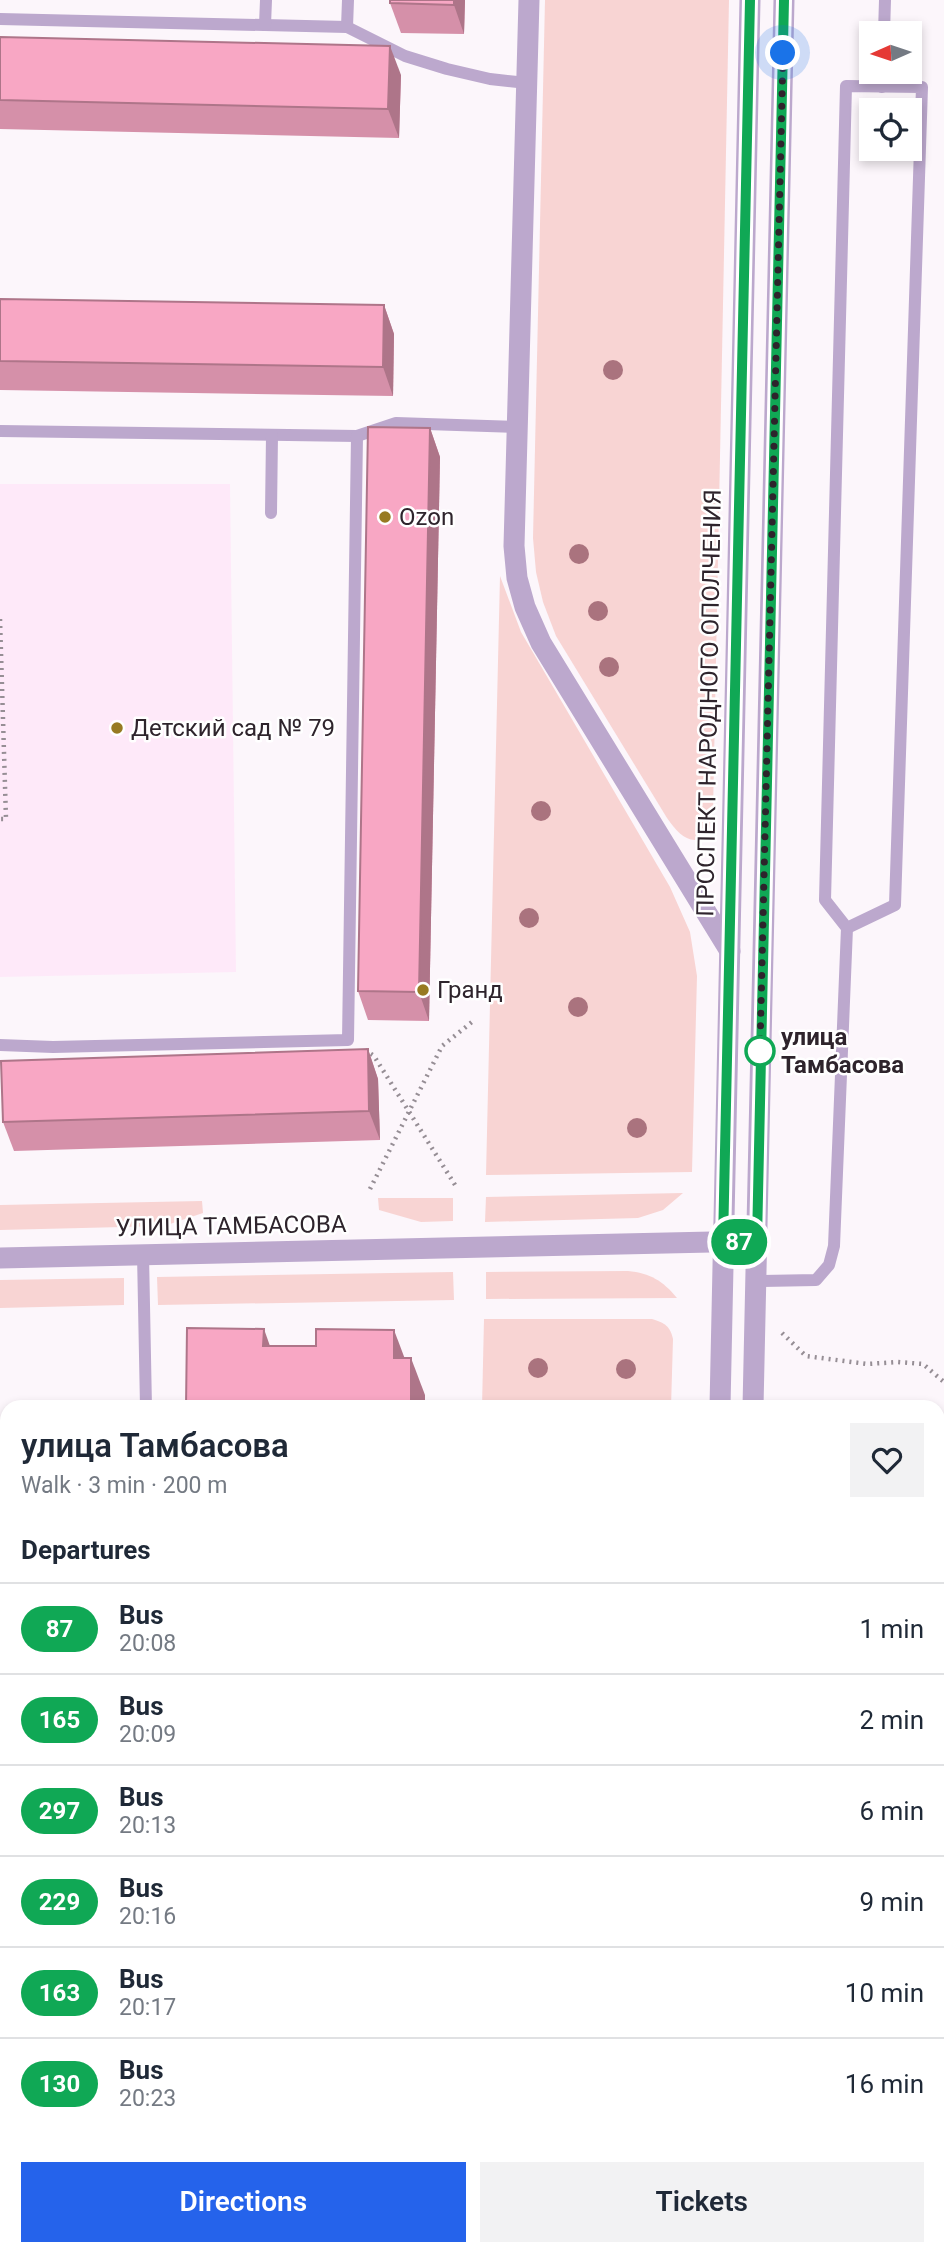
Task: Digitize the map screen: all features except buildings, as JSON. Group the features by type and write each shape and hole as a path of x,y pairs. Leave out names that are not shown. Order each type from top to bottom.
{"street":[{"path":"529,0 516,427 514,546 517,578 541,643 730,951"},
{"name":"ПРОСПЕКТ НАРОДНОГО ОПОЛЧЕНИЯ","path":"720,1400 750,0"},
{"path":"753,1400 784,0"},
{"name":"УЛИЦА ТАМБАСОВА","path":"0,1258 757,1241"}],"lane":[{"path":"265,25 266,0"},
{"path":"347,27 348,0"},
{"path":"884,21 885,0"},
{"path":"0,19 347,27 405,56 490,79 527,83"},
{"path":"756,1282 816,1280 829,1265 834,1246 847,928 825,900 846,86 922,87 895,905 847,928"},
{"path":"0,431 358,436 396,423 516,427"},
{"path":"271,513 272,435"},
{"path":"0,1045 348,1040 358,436"},
{"path":"143,1254 146,1400"}],"path":[{"path":"0,619 6,819 0,819"},
{"path":"370,1189 442,1046 472,1022"},
{"path":"348,1040 374,1056 457,1188"},
{"path":"781,1332 806,1356 867,1364 923,1364 944,1382"}],"shaded area":[{"path":"545,0 729,0 713,812 707,836 701,839 684,837 667,818 556,636 543,602 536,572 533,538"},
{"name":"Детский сад № 79","path":"0,484 230,484 236,972 0,977"},
{"path":"500,576 521,632 670,887 690,932 697,976 692,1172 486,1175"},
{"path":"683,1193 663,1210 638,1218 485,1222 486,1197"},
{"path":"378,1198 453,1198 453,1221 421,1222 379,1210"},
{"path":"202,1201 203,1213 164,1226 0,1230 0,1205"},
{"path":"628,1271 655,1279 677,1298 486,1299 486,1272"},
{"path":"453,1272 454,1300 158,1305 157,1277"},
{"path":"124,1278 124,1305 0,1308 0,1280"},
{"path":"484,1319 652,1319 666,1326 673,1339 671,1400 482,1400"}],"bus line":[{"name":"87","path":"750,0 723,1243 757,1241 784,0"}],"place":[{"name":"Ozon","path":"385,517"},
{"name":"Детский сад № 79","path":"117,728"},
{"name":"Гранд","path":"423,990"},
{"name":"улица Тамбасова","path":"760,1051"}],"route":[{"path":"760,1051 783,53"}]}
